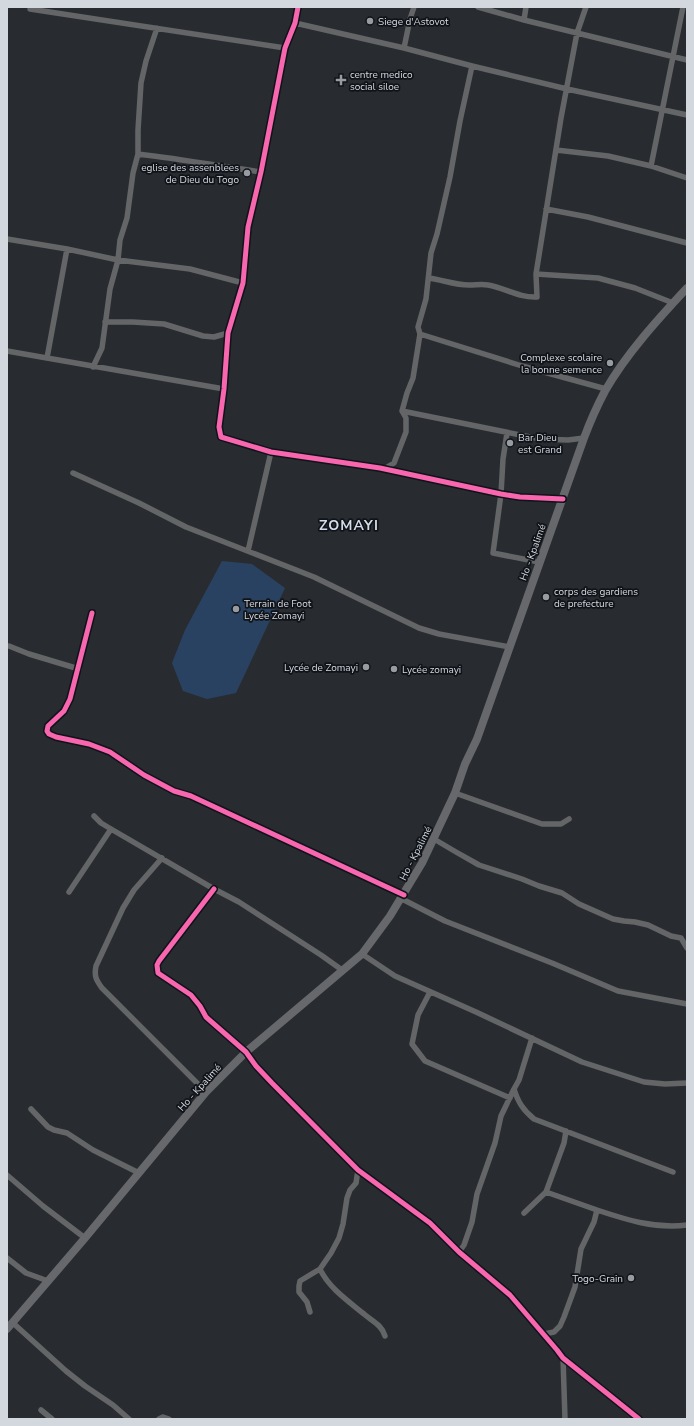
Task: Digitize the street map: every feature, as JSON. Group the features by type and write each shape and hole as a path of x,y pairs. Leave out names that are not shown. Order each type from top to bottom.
{"main road":[{"name":"Ho - Kpalimé","path":"10,1326 206,1092 246,1052 362,954 403,897 434,838 455,793 465,764 477,740 539,562 584,438 598,404 606,389 646,334 687,288"}],"street":[{"path":"298,7 295,23 285,48 261,172 248,227 243,283 228,333 224,389 219,427 221,437 271,452 384,469 501,494 520,497 562,499"},
{"path":"404,48 414,7"},
{"path":"478,7 524,20 687,60"},
{"path":"524,20 526,7"},
{"path":"429,278 448,283 489,285 520,295 537,297 536,274 546,209 577,33 586,7"},
{"path":"651,166 683,7"},
{"path":"30,9 285,48"},
{"path":"295,23 404,48 567,89 687,115"},
{"path":"94,367 102,348 110,289 118,260 120,240 127,218 133,173 138,154 141,83 146,61 157,28"},
{"path":"384,469 394,463 406,432 406,418 402,411 413,378 420,334 418,327 426,299 431,253 437,234 450,177 472,66"},
{"path":"556,150 608,156 651,166 687,178"},
{"path":"138,154 190,160 261,172"},
{"path":"546,209 588,217 687,243"},
{"path":"7,239 67,249 118,260 190,269 243,283"},
{"path":"48,358 67,249"},
{"path":"536,274 598,278 635,288 673,303"},
{"path":"105,322 164,324 203,336 214,337 228,333"},
{"path":"420,334 522,366 606,389"},
{"path":"7,351 224,389"},
{"path":"402,411 540,439 568,440 584,438"},
{"path":"507,433 494,553 539,562"},
{"path":"248,551 271,452"},
{"path":"73,473 139,503 186,527 314,577 419,628 446,635 510,647"},
{"path":"92,613 79,669 70,699 64,710 48,726 47,731 49,734 56,737 89,744 110,752 144,775 174,791 191,796 403,897 445,921 477,935 531,955 618,991 687,1004"},
{"path":"9,646 29,654 79,669"},
{"path":"455,793 542,824 561,824 569,820"},
{"path":"94,816 101,823 111,829 239,902 342,970"},
{"path":"69,892 111,829"},
{"path":"434,838 479,865 562,893 579,904 613,919 635,922 671,936 681,938 687,948"},
{"path":"162,858 134,890 123,908 96,966 96,980 102,988 206,1092"},
{"path":"214,889 162,956 157,965 158,972 191,995 200,1006 206,1017 246,1052 256,1066 272,1083 358,1170 430,1223 459,1252 510,1295 563,1358 639,1419"},
{"path":"362,954 394,976 582,1062 636,1081 661,1084 687,1083"},
{"path":"430,992 418,1015 412,1044 425,1061 510,1098"},
{"path":"459,1252 464,1245 472,1222 477,1194 495,1143 501,1116 519,1080 532,1038"},
{"path":"514,1090 518,1102 525,1112 534,1119 673,1172"},
{"path":"31,1109 54,1130 67,1133 93,1150 138,1173"},
{"path":"524,1213 546,1192 564,1143 566,1131"},
{"path":"310,1312 307,1302 299,1292 300,1281 320,1269 331,1253 343,1224 347,1198 350,1190 356,1183 358,1170"},
{"path":"7,1175 43,1206 85,1238"},
{"path":"546,1192 620,1218 645,1224 672,1227 687,1225"},
{"path":"544,1334 554,1332 560,1326 564,1317 575,1287 581,1249 594,1222 597,1210"},
{"path":"7,1258 26,1273 48,1281"},
{"path":"320,1269 324,1279 365,1315 383,1328 385,1336"},
{"path":"10,1326 84,1386 113,1404 129,1419"},
{"path":"563,1358 565,1419"},
{"path":"41,1410 52,1419"},
{"path":"158,1419 163,1417 169,1419"}],"shaded area":[{"name":"Terrain de Foot Lycée Zomayi","path":"222,561 252,564 285,588 236,693 207,699 183,691 172,663 185,630"}],"cycle path":[{"path":"298,7 295,23 285,48 261,172 248,227 243,283 228,333 224,389 219,427 221,437 271,452 380,468 501,494 520,497 563,499"},
{"path":"92,613 70,699 64,711 48,726 47,731 49,734 56,737 89,744 110,752 144,775 174,791 191,796 404,895"},
{"path":"214,889 159,961 157,965 158,973 191,995 200,1006 206,1017 246,1052 256,1066 272,1083 358,1170 430,1223 459,1252 510,1295 563,1358 639,1419"}],"place":[{"name":"Siege d'Astovot","path":"370,21"},
{"name":"centre medico social siloe","path":"341,80"},
{"name":"eglise des assenblees de Dieu du Togo","path":"247,173"},
{"name":"Complexe scolaire la bonne semence","path":"610,363"},
{"name":"Bar Dieu est Grand","path":"510,443"},
{"name":"corps des gardiens de prefecture","path":"546,597"},
{"name":"Terrain de Foot Lycée Zomayi","path":"236,609"},
{"name":"Lycée de Zomayi","path":"366,667"},
{"name":"Lycée zomayi","path":"394,669"},
{"name":"Togo-Grain","path":"631,1278"}],"district":[{"name":"ZOMAYI","path":"349,525"}]}
